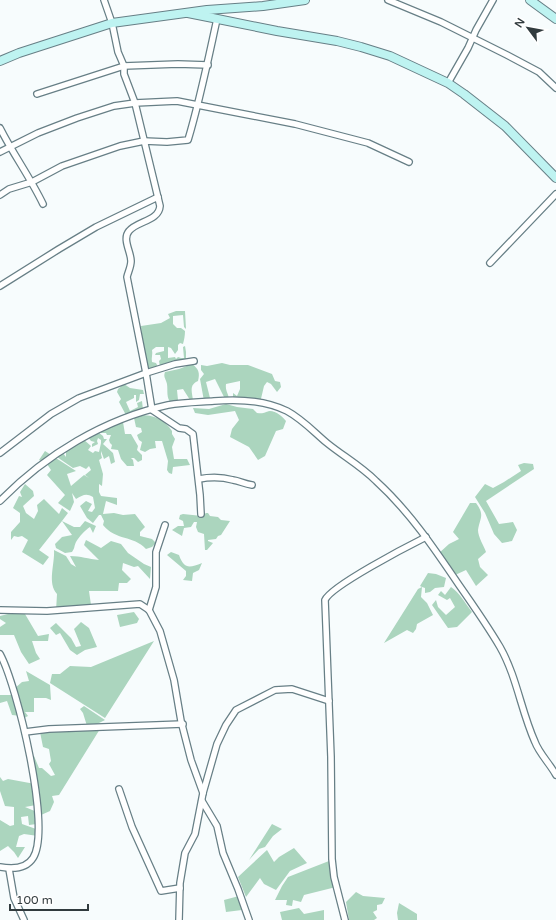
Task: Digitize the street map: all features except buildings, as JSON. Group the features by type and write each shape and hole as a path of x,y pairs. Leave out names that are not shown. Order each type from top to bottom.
{"main road":[{"path":"0,60 112,23 207,10 263,6 305,0"},
{"path":"530,0 556,19"},
{"path":"188,13 361,46 390,56 448,84 505,126 556,178"}],"street":[{"path":"104,0 112,23 118,52 124,66 124,74 135,103 158,197 159,210 156,215 131,228 127,233 126,238 131,261 127,277 152,410 179,428 186,429 192,434 201,514"},
{"path":"388,0 441,22 539,72 556,88"},
{"path":"448,84 493,0"},
{"path":"0,195 9,189 32,182 70,163 120,146 144,141 167,142 188,140 199,105 217,19"},
{"path":"37,94 124,66 178,64 208,65"},
{"path":"0,152 77,118 114,106 135,103 177,101 295,124 368,143 409,162"},
{"path":"0,128 9,147 32,182 43,204"},
{"path":"490,263 556,194"},
{"path":"0,286 96,228 158,197"},
{"path":"0,453 51,414 79,398 146,373 175,364 194,361"},
{"path":"0,501 30,474 52,457 87,435 135,414 184,402 229,400 252,401 271,405 286,411 307,425 327,443 375,479 401,506 426,537 487,625 506,657 535,744 556,775"},
{"path":"198,479 209,477 234,480 243,484 252,485"},
{"path":"149,610 156,587 156,552 165,525"},
{"path":"345,920 334,877 332,859 331,757 325,606 327,596 343,584 426,537"},
{"path":"0,610 47,611 140,604 149,610 160,631 191,760 203,793"},
{"path":"0,654 11,681 34,774 38,836 33,858 27,864 9,869 0,867"},
{"path":"179,920 180,888 185,853 195,834 203,793 217,744 226,724 236,710 275,690 292,689 329,701"},
{"path":"24,732 49,729 183,724"},
{"path":"119,790 132,827 160,891 180,888"},
{"path":"202,801 217,826 223,853 249,920"},
{"path":"9,869 14,898 24,920"}],"green space":[{"path":"176,311 185,311 186,329 184,327 183,315 173,316 173,324 177,328 181,328 185,331 185,336 183,344 180,343 178,345 178,350 175,354 171,348 168,347 168,358 184,358 183,347 185,346 186,362 160,367 160,355 155,355 156,353 164,351 164,347 156,347 152,350 152,362 156,363 159,369 144,371 141,326 161,323 170,318 168,314"},
{"path":"222,363 230,365 248,365 272,374 275,381 280,382 281,387 277,392 271,384 267,382 264,386 260,403 233,400 233,393 237,396 240,389 240,381 226,384 229,400 224,397 215,379 206,382 210,398 204,401 200,379 204,374 201,370 201,365 207,366"},
{"path":"192,364 198,369 199,376 198,381 192,386 193,400 190,400 183,389 177,390 178,400 171,403 168,396 167,384 164,375 165,372"},
{"path":"124,384 130,388 143,390 144,394 140,394 139,400 136,402 136,395 134,395 134,398 126,402 130,411 138,407 137,403 142,401 143,410 127,417 119,402 121,399 117,392 118,389"},
{"path":"226,404 253,409 257,413 272,411 279,414 286,421 283,429 276,431 265,456 258,460 249,447 230,437 232,429 239,420 235,411 208,415 195,413 193,408 209,409"},
{"path":"140,415 158,418 166,423 172,431 175,439 172,447 174,459 187,459 190,465 173,467 172,474 169,473 167,470 168,461 162,441 155,441 156,448 145,452 140,450 142,442 139,440 137,435 142,432 141,428 136,427 134,418"},
{"path":"123,422 125,434 131,434 138,446 137,450 142,455 142,460 138,462 134,458 131,458 134,466 127,466 121,459 118,450 111,449 112,445 109,440 111,435 101,433 101,431"},
{"path":"98,432 104,439 107,439 103,444 113,453 115,462 111,464 109,456 104,459 101,451 102,458 99,460 103,474 102,486 99,484 99,492 101,496 117,498 117,505 106,501 103,514 135,514 145,527 140,532 140,536 152,539 156,543 152,547 146,549 136,542 113,534 103,525 104,521 101,515 99,515 93,523 87,518 80,506 86,501 92,504 88,511 92,512 95,508 93,497 91,496 84,495 76,499 72,493 74,502 70,511 58,503 65,495 47,475 51,470 47,464 39,460 45,451 76,471 67,474 71,486 84,475 89,478 85,475 91,470 89,466 86,469 80,466 73,468 57,457 63,453 66,457 66,452 83,439 91,446 88,450 93,453 95,451 99,452 101,440 98,438 98,444 92,447 92,444 95,442 91,441 88,437"},
{"path":"524,463 533,464 534,469 486,501 499,524 513,522 517,530 512,541 502,543 494,534 485,513 475,497 485,484 493,488 521,471 518,465"},
{"path":"25,484 33,491 34,496 23,506 26,513 34,519 38,511 37,505 44,499 59,514 62,508 68,513 39,550 49,557 43,565 22,552 28,540 22,536 14,536 11,540 11,532 20,522 20,513 13,508 19,496 22,497 20,492"},
{"path":"470,503 476,503 481,514 478,533 486,552 478,559 480,567 488,575 476,586 466,570 453,576 438,554 449,544 459,539 453,532"},
{"path":"206,513 210,516 218,517 221,520 230,521 221,535 216,539 208,540 213,543 207,550 205,550 204,534 198,532 196,527 197,522 194,522 191,527 184,528 182,536 172,530 178,526 184,526 183,521 179,519 180,515 202,516"},
{"path":"62,521 74,527 80,527 85,521 96,526 93,533 90,527 82,534 76,542 72,552 65,553 56,548 55,544 62,537 72,535"},
{"path":"86,540 101,548 111,541 121,544 128,553 151,567 150,579 138,566 134,567 123,563 122,570 131,579 127,583 119,583 118,591 89,591 91,605 56,611 57,594 52,584 54,550 66,556 71,564 76,567 70,556 99,560 84,545"},
{"path":"171,552 179,555 185,565 194,566 202,563 199,570 193,573 192,581 183,580 186,576 186,571 167,555"},
{"path":"428,573 446,578 444,587 435,588 430,592 425,593 425,588 420,586"},
{"path":"422,587 421,597 427,603 433,615 417,624 413,633 407,630 384,643 418,589"},
{"path":"451,587 460,595 472,612 457,627 448,628 432,605 436,600 438,607 446,615 455,607 450,598 447,600 438,595 441,591 445,595"},
{"path":"134,612 139,619 137,623 120,627 117,615"},
{"path":"12,613 25,614 38,636 49,634 48,641 32,641 36,653 40,659 29,664 21,652 14,635 0,635 0,627 6,623 0,619 0,616"},
{"path":"81,622 89,628 97,647 85,650 77,655 70,650 60,633 56,635 50,628 56,623 71,638 76,647 81,646 74,629"},
{"path":"154,641 105,718 50,683 52,674 60,674 70,666 91,667"},
{"path":"26,671 50,685 51,700 46,698 34,698 34,712 25,712 28,716 24,718 21,716 12,715 7,701 0,703 0,695 14,695 14,689 22,682 29,681"},
{"path":"84,706 105,720 95,725 87,726 83,713 80,709"},
{"path":"100,729 59,795 52,796 54,802 50,811 41,815 29,758 34,756 39,768 42,768 51,776 55,775 49,764 51,761 49,749 43,747 40,732"},
{"path":"0,777 3,781 8,779 35,784 36,805 25,807 37,812 37,824 29,825 28,816 21,817 22,824 36,829 38,836 24,834 19,836 16,847 25,847 18,858 8,846 0,851 0,820 10,826 14,825 14,807 5,806 0,791"},
{"path":"272,824 282,829 273,836 265,847 259,849 249,860"},
{"path":"294,848 307,863 290,871 276,890 264,884 260,878 246,897 238,877 267,850 274,862 279,857"},
{"path":"329,861 336,887 304,895 301,902 293,900 292,906 286,905 287,900 275,900 288,877"},
{"path":"356,892 363,896 385,898 382,904 377,905 377,910 373,912 377,918 374,920 349,920 346,902"},
{"path":"239,896 242,910 226,912 224,900"},
{"path":"399,903 417,914 417,920 398,920 397,913"},
{"path":"299,908 304,914 324,910 324,920 282,920 280,912"}]}
